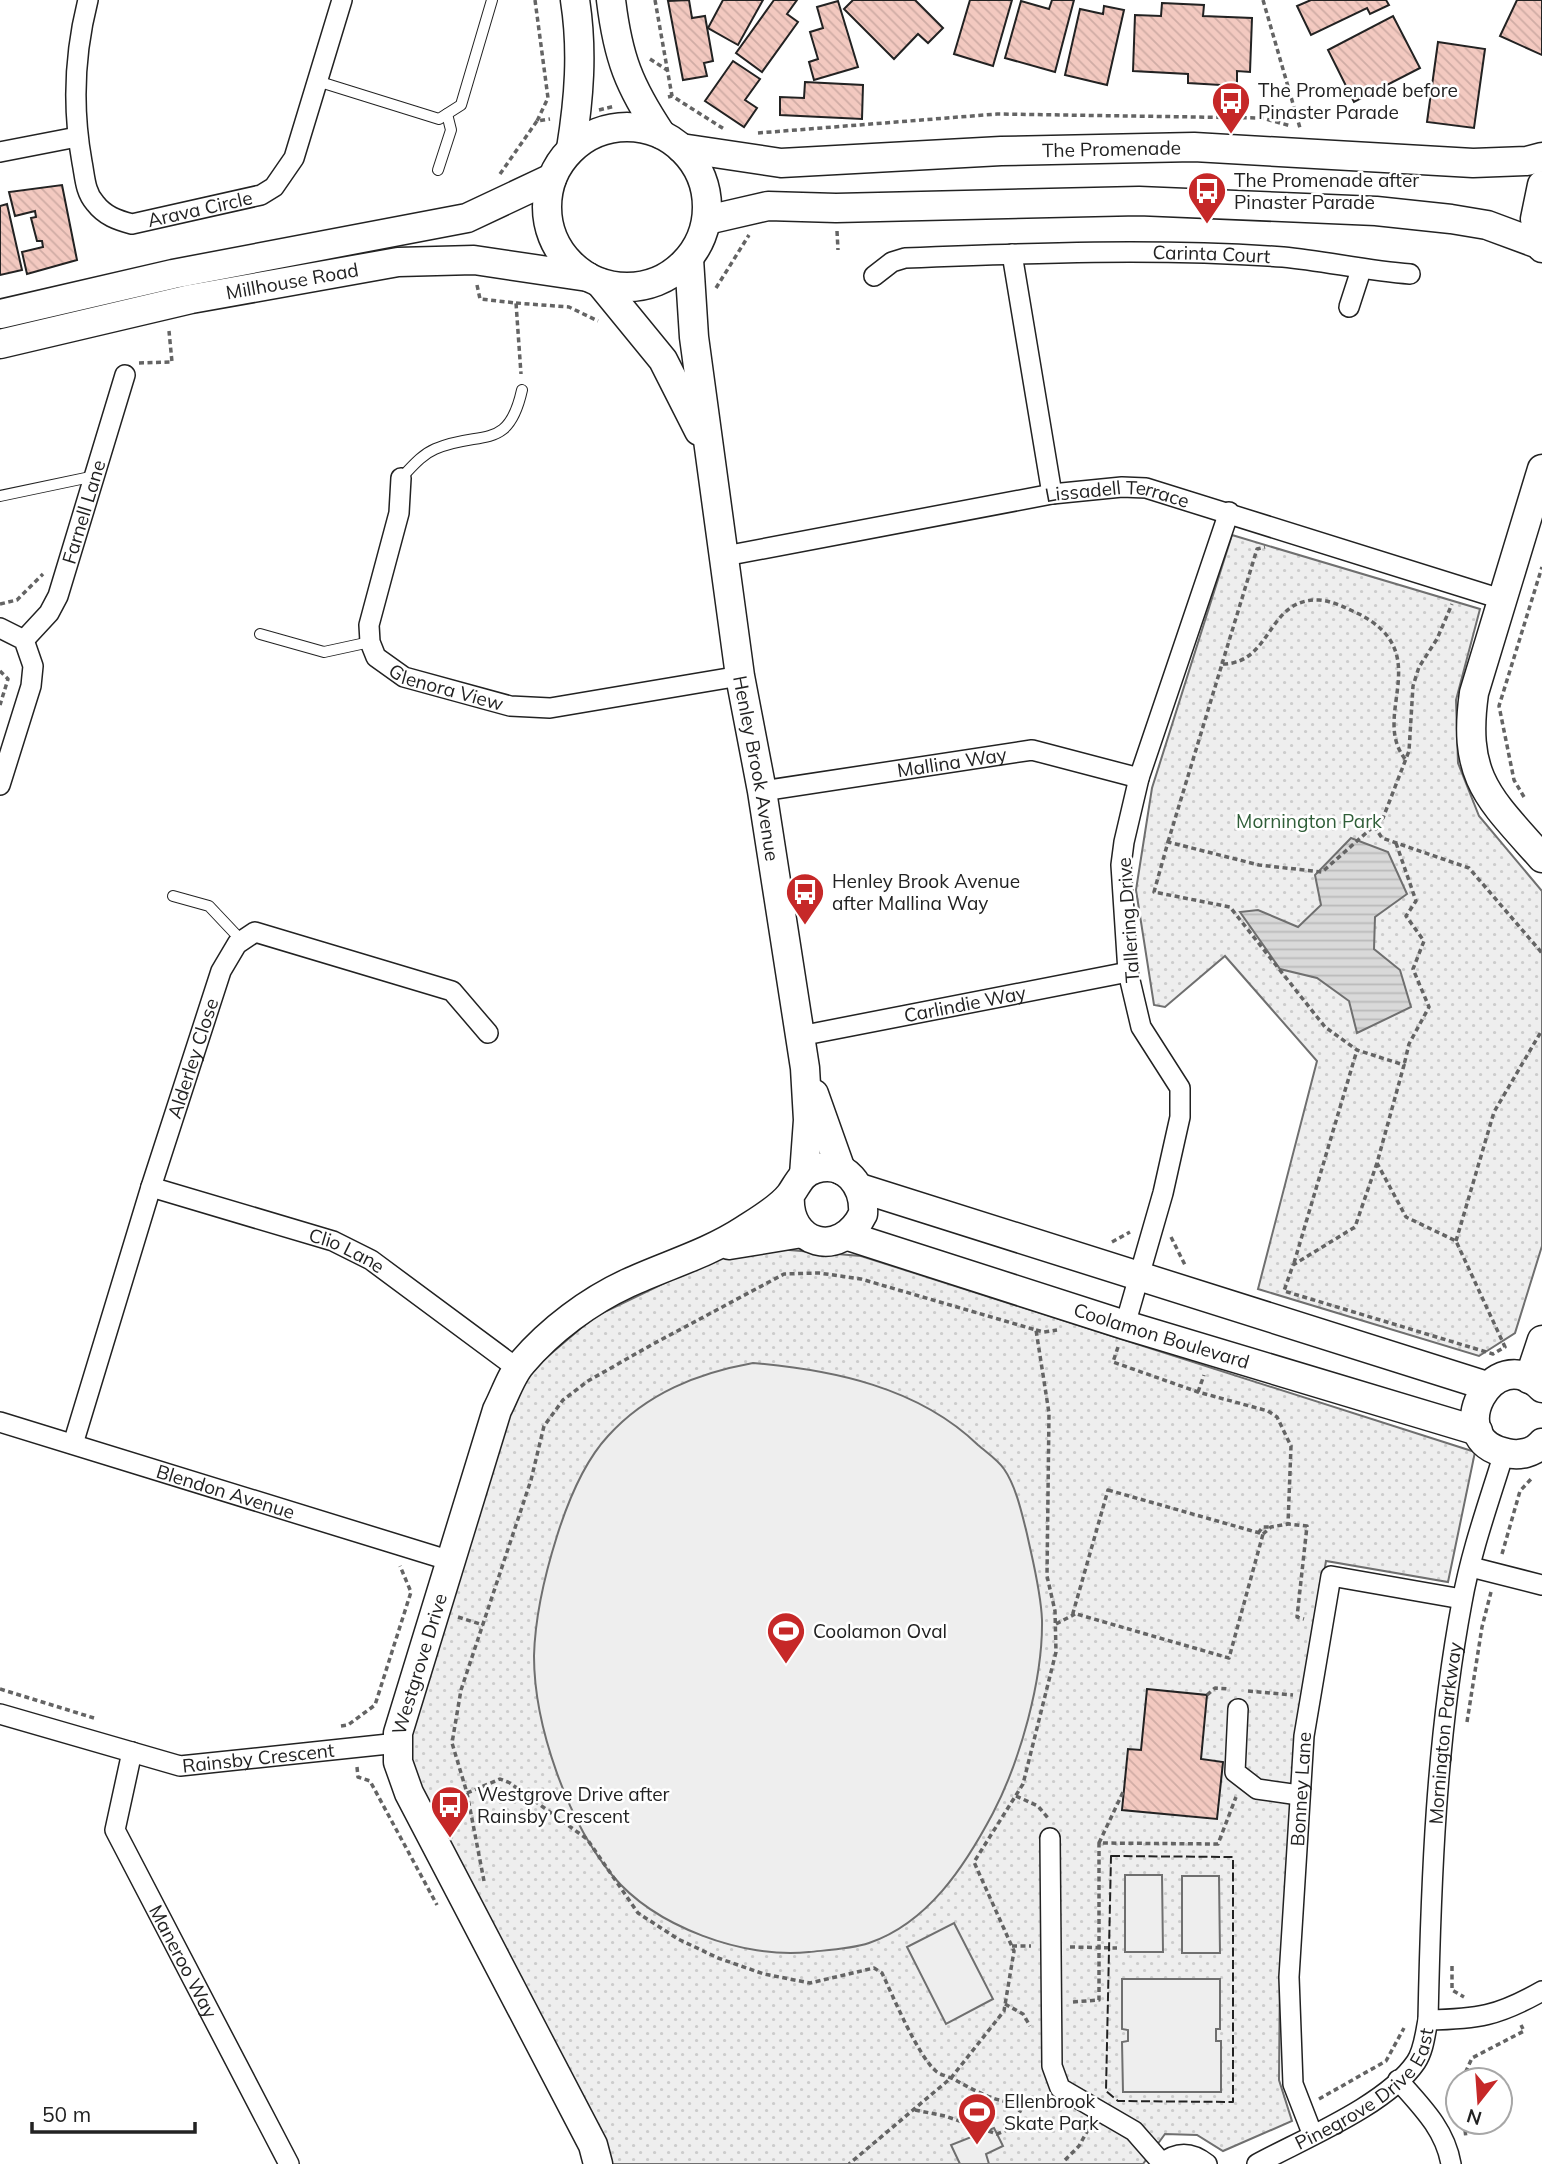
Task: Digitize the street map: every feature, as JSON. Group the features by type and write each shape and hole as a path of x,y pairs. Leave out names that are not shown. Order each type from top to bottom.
{"street":[{"name":"Arava Circle","path":"88,0 77,51 74,89 77,137 87,191 94,203 115,220 132,224 261,195 274,187 294,158 342,0"},
{"path":"571,149 580,92 580,32 575,0"},
{"path":"611,0 617,46 628,78 671,141 698,168 707,193 707,220 698,247 689,259 671,275 649,285 624,288 594,280 569,263 556,245 548,223 547,200 552,178 571,149 591,135 614,128 638,128 671,141"},
{"path":"0,152 77,137"},
{"name":"The Promenade","path":"671,141 781,163 1001,151 1194,147 1473,163 1527,161 1542,157"},
{"name":"Millhouse Road","path":"0,314 173,274 467,218 552,178"},
{"path":"1541,246 1535,219 1542,185"},
{"path":"707,220 768,206 836,208 1139,201 1376,211 1451,219 1487,225 1541,246"},
{"path":"1012,254 1052,495"},
{"name":"Carinta Court","path":"874,276 892,262 905,258 1012,254 1285,257 1361,270 1410,274"},
{"name":"Henley Brook Avenue","path":"689,259 694,337 740,676 762,791 805,1068 808,1120 797,1185"},
{"name":"Millhouse Road","path":"0,344 191,299 398,262 474,260 594,280"},
{"path":"1349,307 1361,270"},
{"name":"Henley Brook Avenue","path":"594,280 663,360 695,421 712,470"},
{"name":"Farnell Lane","path":"24,640 49,613 58,596 125,375"},
{"path":"1542,469 1474,693 1469,727 1472,760 1496,806 1542,858"},
{"path":"370,642 369,625 399,513 401,478"},
{"name":"Lissadell Terrace","path":"725,556 1052,495 1122,487 1146,488 1501,599"},
{"name":"Tallering Drive","path":"1122,1333 1140,1275 1180,1117 1180,1088 1141,1027 1128,972 1121,865 1128,815 1139,778 1229,512"},
{"path":"0,628 24,640 33,666 31,686 0,785"},
{"name":"Glenora View","path":"370,642 376,657 404,677 489,703 530,709 740,676"},
{"name":"Mallina Way","path":"762,791 1032,750 1139,778"},
{"path":"242,941 255,932 452,991 488,1033"},
{"name":"Alderley Close","path":"73,1444 150,1187 221,971 242,941"},
{"name":"Carlindie Way","path":"800,1036 1128,972"},
{"name":"Henley Brook Avenue","path":"805,1068 850,1179"},
{"path":"850,1179 863,1214 848,1236 825,1242 802,1233 793,1222 789,1209 797,1185 815,1169 850,1179 1140,1275 1488,1385"},
{"name":"Westgrove Drive","path":"719,1246 797,1185"},
{"name":"Clio Lane","path":"150,1187 332,1241 371,1260 518,1369"},
{"name":"Westgrove Drive","path":"598,2164 593,2145 409,1793 398,1762 398,1733 498,1410 518,1369 571,1317 626,1284 719,1246 802,1233"},
{"name":"Coolamon Boulevard","path":"848,1236 1122,1333 1478,1431"},
{"path":"1541,1446 1526,1453 1504,1453 1494,1449 1478,1431 1474,1412 1476,1402 1488,1385 1507,1376 1536,1383 1542,1340"},
{"name":"Blendon Avenue","path":"0,1422 451,1561"},
{"name":"Mornington Parkway","path":"1428,2020 1432,1851 1449,1683 1462,1599 1504,1453"},
{"path":"1471,1567 1542,1586"},
{"name":"Bonney Lane","path":"1312,2133 1293,2084 1289,1977 1299,1795 1311,1696 1331,1576 1462,1599"},
{"path":"1238,1709 1236,1772 1257,1789 1299,1795"},
{"name":"Rainsby Crescent","path":"0,1714 180,1766 398,1744"},
{"name":"Maneroo Way","path":"132,1752 114,1830 289,2164"},
{"path":"1049,1838 1052,2066 1060,2088 1133,2131 1162,2164 1180,2154 1189,2154 1208,2164"},
{"name":"Pinegrove Drive East","path":"1257,2164 1363,2108 1398,2080 1416,2062 1428,2020 1476,2019 1512,2007 1542,1991"},
{"path":"1398,2080 1432,2118 1448,2147 1451,2164"}],"lane":[{"path":"317,81 439,119 461,105 492,0"},
{"path":"438,170 451,131 447,114"},
{"path":"401,478 433,449 494,435 506,428 514,419 522,390"},
{"path":"0,496 96,475"},
{"path":"260,634 324,652 370,642"},
{"path":"173,896 209,906 242,941"}],"path":[{"path":"655,0 672,96 734,135"},
{"path":"1263,0 1299,128"},
{"path":"747,134 997,114 1165,114 1262,118 1313,130"},
{"path":"474,260 480,299 516,303 522,390"},
{"path":"1270,546 1257,549 1154,892 1230,907 1325,1027 1357,1050 1404,1065"},
{"path":"1527,803 1514,780 1499,706 1542,567"},
{"path":"1168,842 1259,865 1322,872 1383,818 1409,751 1413,686 1419,667 1437,639 1450,609 1453,584"},
{"path":"1222,664 1247,658 1258,649 1282,614 1299,602 1322,600 1363,617 1379,626 1394,645 1398,660 1395,716 1398,751 1406,760"},
{"path":"1446,603 1450,609"},
{"path":"0,671 8,679 0,705"},
{"path":"1374,826 1382,838 1469,868 1542,953"},
{"path":"1293,1265 1355,1227 1377,1163 1409,1044 1429,1007 1413,969 1424,941 1406,916 1416,901 1396,842"},
{"path":"1456,1241 1494,1112 1542,1030"},
{"path":"1357,1050 1284,1291 1493,1354 1505,1347 1456,1241 1406,1217 1377,1163"},
{"path":"485,1887 467,1793 452,1743 461,1690 531,1480 544,1426 571,1394 653,1343 784,1274 819,1273 861,1279 1036,1330 1049,1413 1047,1576 1056,1624 1056,1652 1023,1784 974,1862 1014,1951 1004,2011 951,2078 849,2164"},
{"path":"1122,1333 1113,1362 1198,1392 1268,1411 1283,1425 1291,1446 1288,1524"},
{"path":"1198,1392 1206,1369"},
{"path":"1465,1733 1482,1627 1520,1491 1534,1476"},
{"path":"1075,1614 1108,1490 1261,1534"},
{"path":"1056,1624 1075,1614 1229,1658 1261,1534 1272,1527 1288,1524 1307,1526 1297,1618 1323,1622"},
{"path":"335,1727 348,1726 375,1705 411,1592 399,1564"},
{"path":"1207,1695 1215,1688 1311,1696"},
{"path":"0,1689 101,1720"},
{"path":"467,1793 500,1779 510,1783 587,1839 638,1913 678,1939 718,1958 764,1974 810,1983 874,1968 882,1973 905,2025 936,2071 985,2096 1016,2104 1060,2088"},
{"path":"1099,1843 1218,1844 1236,1797 1233,1790 1244,1779"},
{"path":"1067,2008 1073,2001 1099,2000 1099,1843 1124,1790"},
{"path":"1016,1796 1043,1810 1048,1817 1049,1838"},
{"path":"1452,1963 1452,1990"},
{"path":"1429,1992 1452,1990 1473,2001"},
{"path":"1005,2004 1023,2014 1033,2033"},
{"path":"1468,2066 1472,2058 1524,2031 1512,2007"},
{"path":"1302,2108 1386,2061 1405,2026"},
{"path":"914,2110 945,2116 997,2134 1012,2128 1024,2103"},
{"path":"1065,2160 1084,2138 1090,2119 1099,2122 1105,2113"}],"green space":[{"name":"Mornington Park","path":"1232,535 1480,609 1456,700 1458,763 1479,816 1542,891 1542,1246 1515,1333 1479,1356 1258,1289 1317,1061 1225,956 1165,1007 1154,1005 1136,890 1152,788"},
{"path":"777,1249 861,1256 1475,1452 1448,1582 1326,1561 1298,1732 1280,1967 1279,2080 1292,2121 1223,2151 1197,2135 1165,2134 1143,2164 609,2164 420,1798 406,1733 504,1424 527,1374 594,1317 727,1253"},
{"name":"Coolamon Oval","path":"753,1363 813,1371 873,1385 902,1395 954,1425 995,1459 1008,1476 1021,1509 1038,1588 1042,1620 1039,1668 1034,1694 1021,1745 993,1813 957,1872 927,1907 890,1934 847,1948 784,1953 729,1944 676,1924 630,1894 612,1875 581,1828 557,1772 540,1712 534,1656 541,1596 566,1509 591,1458 623,1421 674,1387 693,1379"},
{"path":"1125,1875 1162,1875 1163,1952 1125,1952"},
{"path":"1182,1876 1219,1876 1220,1953 1182,1953"},
{"path":"954,1923 993,1999 946,2024 907,1947"},
{"path":"1122,1979 1220,1979 1220,2029 1216,2029 1216,2041 1221,2041 1221,2092 1123,2092 1122,2042 1128,2041 1128,2030 1122,2029"},
{"name":"Ellenbrook Skate Park","path":"994,2128 1003,2146 986,2154 989,2164 960,2164 951,2145"}],"shaded area":[{"path":"1351,838 1388,852 1407,894 1375,917 1374,949 1400,970 1411,1007 1357,1033 1349,1001 1317,978 1280,969 1240,912 1258,910 1298,927 1321,905 1315,875"}],"building":[{"path":"689,0 692,18 705,16 713,61 704,63 707,76 683,80 668,1"},
{"path":"723,0 763,0 738,45 708,28"},
{"path":"774,0 797,0 787,14 798,22 762,72 736,53"},
{"path":"853,0 915,0 943,28 928,43 918,34 894,59 844,9"},
{"path":"970,0 1012,0 993,66 954,54"},
{"path":"1052,0 1074,0 1055,72 1005,58 1021,1 1049,9"},
{"path":"1311,0 1386,0 1389,5 1370,14 1367,8 1311,35 1297,6"},
{"path":"1517,0 1542,0 1542,55 1500,36"},
{"path":"838,1 858,67 814,80 809,62 818,59 810,32 823,28 817,7"},
{"path":"1162,3 1204,5 1203,16 1252,18 1250,72 1237,71 1237,86 1188,83 1188,74 1133,71 1135,15 1161,16"},
{"path":"1104,6 1124,10 1107,85 1065,75 1080,9 1103,14"},
{"path":"1393,16 1420,68 1354,102 1328,50"},
{"path":"1438,42 1485,49 1474,128 1427,122"},
{"path":"733,61 760,79 745,100 757,108 744,127 705,101"},
{"path":"805,82 863,85 862,119 780,115 780,97 804,98"},
{"path":"62,185 77,260 27,274 22,252 43,247 42,241 37,241 31,218 36,217 35,211 15,216 9,192"},
{"path":"7,204 22,270 0,275 0,206"},
{"path":"1147,1689 1207,1695 1201,1759 1223,1762 1217,1819 1122,1810 1128,1749 1141,1750"}],"fence":[{"path":"1111,1856 1233,1857 1233,2102 1118,2101 1106,2091 1111,1856"}],"place":[{"name":"The Promenade before Pinaster Parade","path":"1231,135"},
{"name":"The Promenade after Pinaster Parade","path":"1207,225"},
{"name":"Henley Brook Avenue after Mallina Way","path":"805,926"},
{"name":"Coolamon Oval","path":"786,1665"},
{"name":"Westgrove Drive after Rainsby Crescent","path":"450,1839"},
{"name":"Ellenbrook Skate Park","path":"977,2146"}]}
